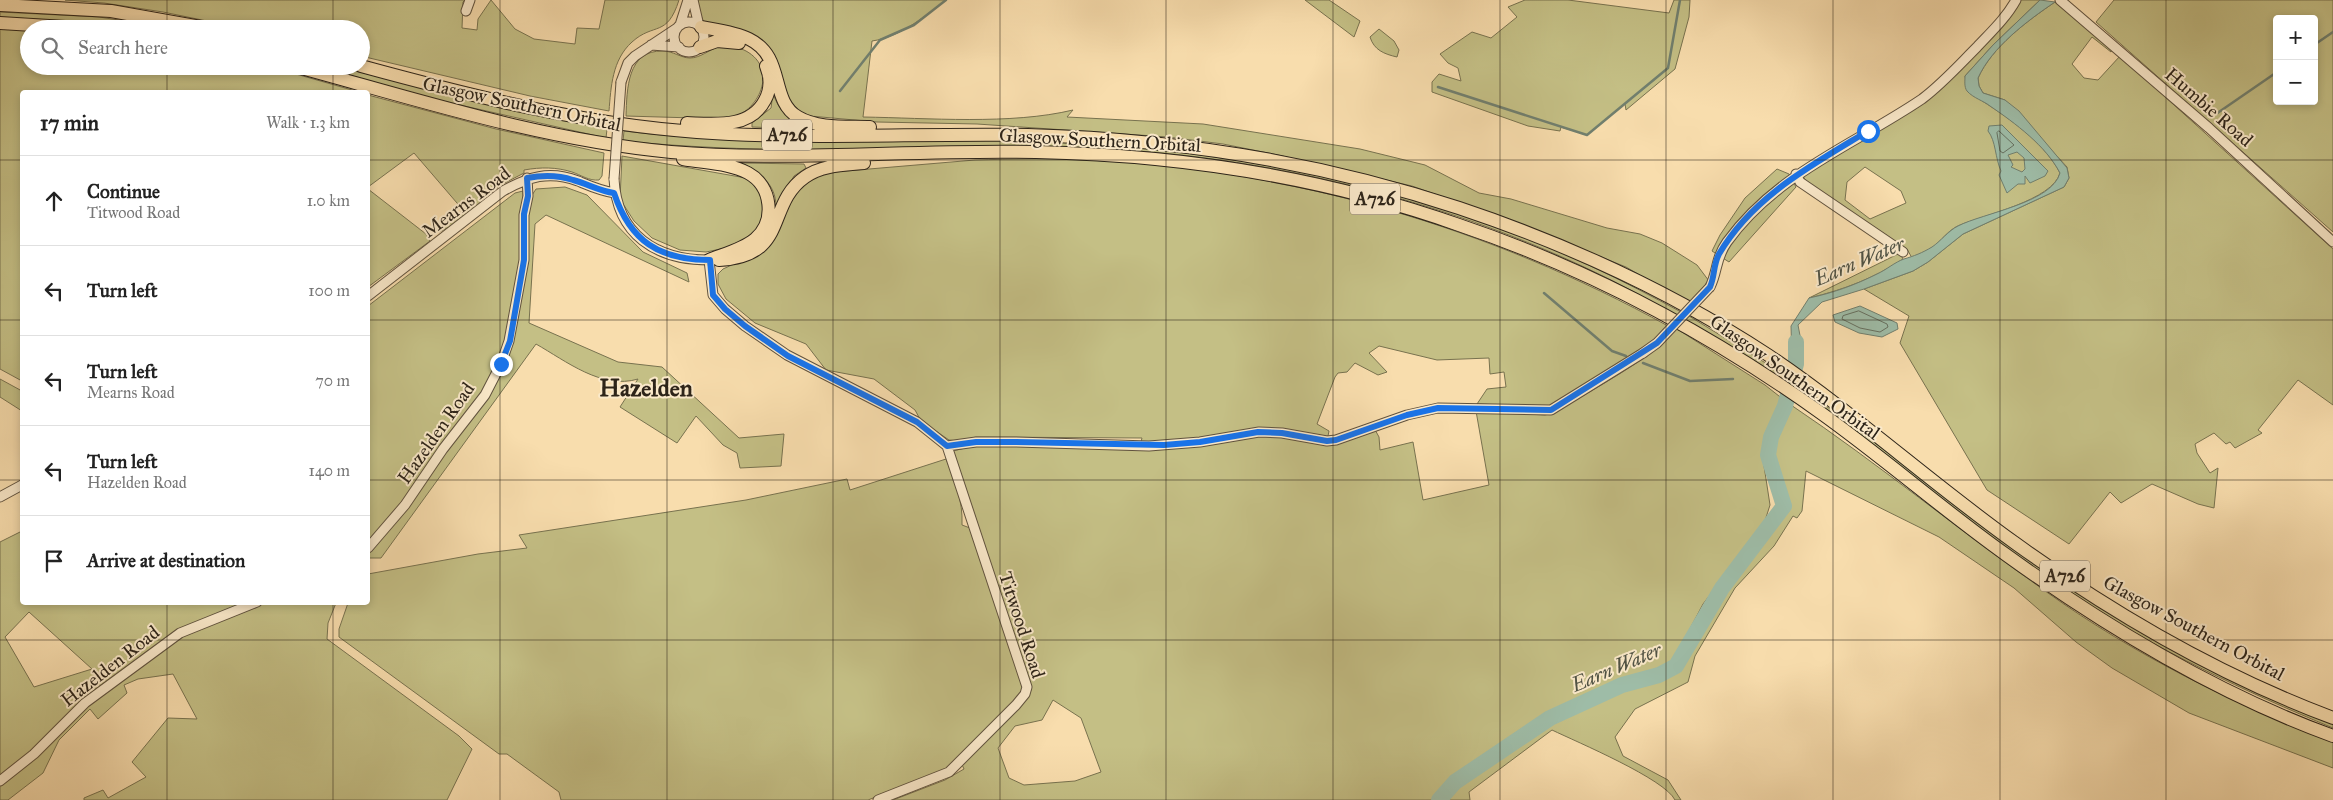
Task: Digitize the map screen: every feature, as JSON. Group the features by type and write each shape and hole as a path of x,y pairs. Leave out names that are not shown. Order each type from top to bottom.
{"highway":[{"path":"0,4 111,12 159,20"},
{"path":"0,22 20,23"},
{"path":"700,27 749,39 765,51 775,69 785,103 792,113 803,120 821,124 982,134"},
{"path":"592,120 721,124 739,122 755,113 762,105 769,91 769,75 761,56 745,44 729,41 717,41 700,47"},
{"name":"Glasgow Southern Orbital","path":"370,68 463,92 592,120 658,129 732,134 982,134 1069,137 1195,147 1309,167 1410,192 1520,230 1599,263 1706,317 1767,355 1822,394 2015,543 2089,592 2143,626 2204,659 2307,708 2333,718"},
{"name":"Glasgow Southern Orbital","path":"326,75 466,114 590,141 671,152 755,156 1031,152 1162,160 1272,175 1381,200 1502,240 1575,270 1689,327 1823,414 2003,553 2078,606 2203,679 2333,736"},
{"path":"590,141 740,170 748,172 762,183 769,206 764,228 754,240 710,260"},
{"path":"710,260 738,259 759,248 772,233 797,184 803,178 821,168 951,153"}],"street":[{"path":"466,11 470,0"},
{"path":"679,47 674,38 688,0"},
{"path":"651,45 661,44 689,51 700,47 704,35 700,27 694,0"},
{"path":"700,27 690,22 678,27 635,56 628,63 621,82 614,193 624,218 646,244 678,258 710,260 713,295 725,309 745,326 788,356 917,422 947,446 976,442 1157,446 1200,442 1258,432 1282,433 1327,441 1336,440 1398,418 1438,408 1551,410 1657,343 1710,287 1714,279 1718,257 1726,243 1756,208 1796,174 1932,91 1995,27 2016,0"},
{"name":"Humbie Road","path":"2060,0 2209,128 2333,242"},
{"path":"1796,174 1800,182 1903,252"},
{"name":"Mearns Road","path":"370,294 503,191 527,178 556,176 575,180 601,191 614,193"},
{"name":"Hazelden Road","path":"370,546 406,505 443,449 485,395 501,364 510,341 524,260 524,214 528,196 527,178"},
{"name":"Titwood Road","path":"878,800 949,772 1026,694 1027,687 948,454 947,446"},
{"path":"0,497 20,486"},
{"name":"Hazelden Road","path":"0,781 34,754 85,703 180,633 250,605"}],"shaded area":[{"path":"65,0 465,0 463,2 462,28 477,30 478,19 491,0 515,29 534,39 575,44 577,28 599,29 605,0 679,0 670,20 665,25 640,36 625,49 616,65 609,111 530,96 370,58 370,20 202,20 104,3"},
{"path":"698,0 946,0 902,31 872,41 863,117 969,120 1023,118 1073,110 1067,117 1203,124 1360,149 1425,165 1479,193 1511,199 1607,228 1640,234 1662,243 1697,265 1709,281 1689,304 1626,267 1514,222 1412,186 1223,144 1168,137 977,124 877,122 810,116 795,107 790,100 775,57 704,23 698,8"},
{"path":"1305,0 1329,0 1360,21 1354,37"},
{"path":"1525,0 1568,0 1669,13 1674,0 1690,0 1689,17 1675,69 1626,110 1625,104 1587,135 1561,127 1560,131 1528,126 1432,92 1432,82 1439,74 1461,81 1458,68 1448,63 1440,54 1472,32 1491,38 1517,17 1508,7"},
{"path":"2019,0 2040,0 1993,45 1965,76 1968,92 2006,117 2031,137 2043,148 2060,173 2055,183 2032,199 1956,227 1933,247 1912,258 1907,249 1807,182 1802,175 1920,106","holes":["1865,167 1901,191 1906,203 1870,219 1845,200 1847,182"]},
{"path":"2114,0 2333,0 2333,232 2096,22"},
{"path":"2055,2 2112,49 2111,52 2092,37 2072,64 2084,78 2098,80 2120,56 2333,249 2333,405 2298,380 2258,430 2262,433 2235,448 2230,442 2226,444 2214,433 2195,444 2197,453 2210,473 2218,468 2214,508 2198,504 2152,484 2121,503 2110,492 2069,544 1987,490 1900,343 1909,316 1864,289 1913,271 1928,262 1963,234 2064,187 2069,178 2067,167 2005,100 1983,93 1979,86 1978,78 2001,45 2022,26"},
{"path":"0,12 99,17 119,20 50,20 0,17"},
{"path":"0,29 20,30 20,75 300,75 352,90 20,90 20,380 0,369"},
{"path":"1379,29 1394,41 1399,50 1397,57 1384,53 1374,45 1370,37"},
{"path":"718,47 736,48 746,51 756,59 761,68 763,79 761,90 749,108 739,115 728,119 626,116 627,94 631,73 642,57 651,52 663,51 687,58 694,58"},
{"path":"370,74 442,93 607,129 606,138 429,98 349,75"},
{"path":"773,93 781,110 795,123 807,129 752,127 752,123 771,108"},
{"path":"370,96 496,129 604,153 602,176 599,180 588,179 572,172 554,168 524,170 524,173 499,186 458,223 439,232 463,210 414,153 370,186"},
{"path":"624,131 675,136 777,141 982,140 1093,144 1153,149 1272,166 1331,178 1389,193 1503,229 1549,247 1638,289 1681,312 1677,316 1613,281 1545,250 1474,222 1402,199 1329,180 1255,165 1181,155 1093,148 851,150 759,149 668,145 623,141"},
{"path":"622,156 746,178 758,188 763,199 761,227 735,246 706,252 680,250 652,238 634,221 620,199"},
{"path":"1074,159 1164,166 1240,176 1314,191 1388,210 1460,233 1531,260 1600,291 1668,326 1649,344 1549,407 1477,404 1487,389 1506,387 1504,372 1490,374 1489,358 1437,360 1379,346 1369,353 1387,372 1378,375 1355,363 1347,372 1338,373 1317,424 1329,431 1327,441 1373,426 1379,437 1380,450 1413,442 1423,500 1489,485 1476,411 1545,415 1556,412 1635,364 1664,342 1677,329 1765,385 1784,400 1765,446 1764,466 1770,505 1764,524 1703,604 1671,665 1660,672 1659,677 1676,669 1725,588 1746,561 1761,547 1786,505 1772,457 1773,446 1791,405 2048,593 2114,637 2222,695 2296,728 2333,742 2333,768 2189,713 2112,668 2076,642 2014,588 1939,537 1806,471 1802,511 1797,518 1793,516 1774,546 1735,588 1695,656 1688,682 1635,709 1615,737 1623,756 1668,780 1681,800 1675,800 1668,791 1638,772 1552,730 1469,792 1470,800 893,800 945,780 964,769 959,758 945,770 868,800 561,800 559,792 507,754 499,754 339,637 339,629 347,605 370,605 370,574 478,554 527,548 519,535 746,500 847,479 850,490 946,459 960,499 962,525 970,528 1026,689 1031,691 953,451 977,445 1139,449 1142,438 976,437 959,441 949,440 921,421 915,410 874,379 826,370 806,344 755,323 726,299 718,284 718,274 723,269 756,254 796,191 805,182 822,173 975,160","holes":["1053,700 1081,718 1101,772 1075,781 1024,785 1009,778 998,748 1015,726 1042,720"]},
{"path":"739,163 804,164 806,168 794,176 776,207 773,191 765,179"},
{"path":"1777,169 1789,174 1796,187 1729,262 1712,251 1720,235 1745,198"},
{"path":"565,187 587,195 643,252 687,273 689,282 546,215 535,224 529,323 618,362 662,367 739,438 784,434 781,466 740,468 737,453 723,445 696,416 677,443 620,407 638,379 611,381 598,377 585,372 536,344 381,558 370,558 370,304 515,193 523,191 523,209 536,189"},
{"path":"370,191 426,234 430,241 370,286"},
{"path":"1900,253 1903,259 1870,278 1809,298"},
{"path":"1689,316 1777,370 1775,374 1685,320"},
{"path":"0,379 20,390 20,410 0,397"},
{"path":"1810,394 2048,573 2333,722 2333,728 2267,700 2202,669 2171,653 2078,598 2043,575 1941,500 1808,397"},
{"path":"20,532 20,605 335,605 328,623 327,639 459,736 472,749 447,800 84,800 84,798 103,790 108,798 146,777 132,762 168,718 197,719 173,674 138,679 124,685 127,693 98,719 90,709 59,740 43,773 8,800 0,800 0,542","holes":["29,612 92,669 34,687 5,637"]}],"water":[{"path":"2040,0 2055,2 2022,26 2001,45 1978,78 1979,86 1983,93 2005,100 2019,111 2067,168 2069,178 2064,187 1963,234 1928,262 1913,271 1822,302 1798,325 1802,346 1800,367 1792,361 1791,326 1809,298 1835,291 1869,278 1901,260 1932,247 1958,226 2031,200 2054,183 2060,173 2047,154 2019,128 1988,104 1969,93 1965,84 1965,76 1993,45"},
{"path":"2002,125 2048,171 2045,176 2030,183 2025,176 2025,184 2018,184 2007,193 1999,175 2001,171 1993,140 1988,131 1989,126","holes":["2017,152 2024,158 2025,169 2022,172 2011,167 2013,165 2008,155"]},
{"path":"1860,306 1897,323 1898,329 1882,337 1859,333 1835,322 1833,315"}],"waterway":[{"path":"840,91 880,40 914,25 946,0"},
{"path":"1438,87 1587,135 1668,68 1680,0"},
{"path":"2318,42 2333,32"},
{"path":"2216,114 2273,75"},
{"path":"1544,293 1612,351 1626,356"},
{"name":"Earn Water","path":"1439,800 1455,782 1550,718 1622,685 1659,675 1676,666 1722,588 1784,506 1768,455 1771,437 1785,406 1796,364 1796,342"},
{"path":"1643,363 1690,381 1733,379"}],"district":[{"name":"Hazelden","path":"646,388"}],"route":[{"path":"501,364 510,341 524,260 524,214 528,196 527,178 556,176 575,180 601,191 614,193 624,218 632,230 646,244 678,258 710,260 710,279 713,295 725,309 745,326 788,356 917,422 947,446 976,442 1014,442 1099,443 1149,446 1200,442 1258,432 1282,433 1327,441 1336,440 1407,415 1438,408 1551,410 1657,343 1710,287 1714,279 1718,257 1726,243 1756,208 1796,174 1868,131"}]}
